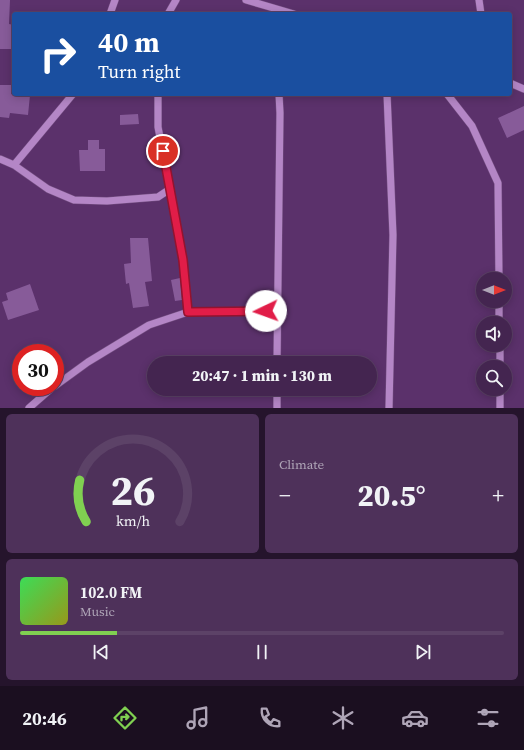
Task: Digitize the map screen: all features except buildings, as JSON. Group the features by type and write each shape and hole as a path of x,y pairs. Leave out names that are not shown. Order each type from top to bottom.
{"street":[{"path":"111,12 115,0"},
{"path":"169,12 176,0"},
{"path":"246,0 285,12"},
{"path":"479,0 482,12"},
{"path":"512,84 524,89"},
{"path":"14,165 71,96"},
{"path":"158,96 158,127 183,260 188,312"},
{"path":"277,356 279,96"},
{"path":"387,96 393,234 389,408"},
{"path":"449,96 472,126 498,183 499,272"},
{"path":"0,159 14,165 48,189 74,200 158,197 170,189"},
{"path":"64,379 88,362 149,325 188,312 278,310"},
{"path":"29,408 43,396"},
{"path":"277,396 277,408"},
{"path":"500,396 500,408"}],"route":[{"path":"163,151 183,260 188,312 266,311"}]}
